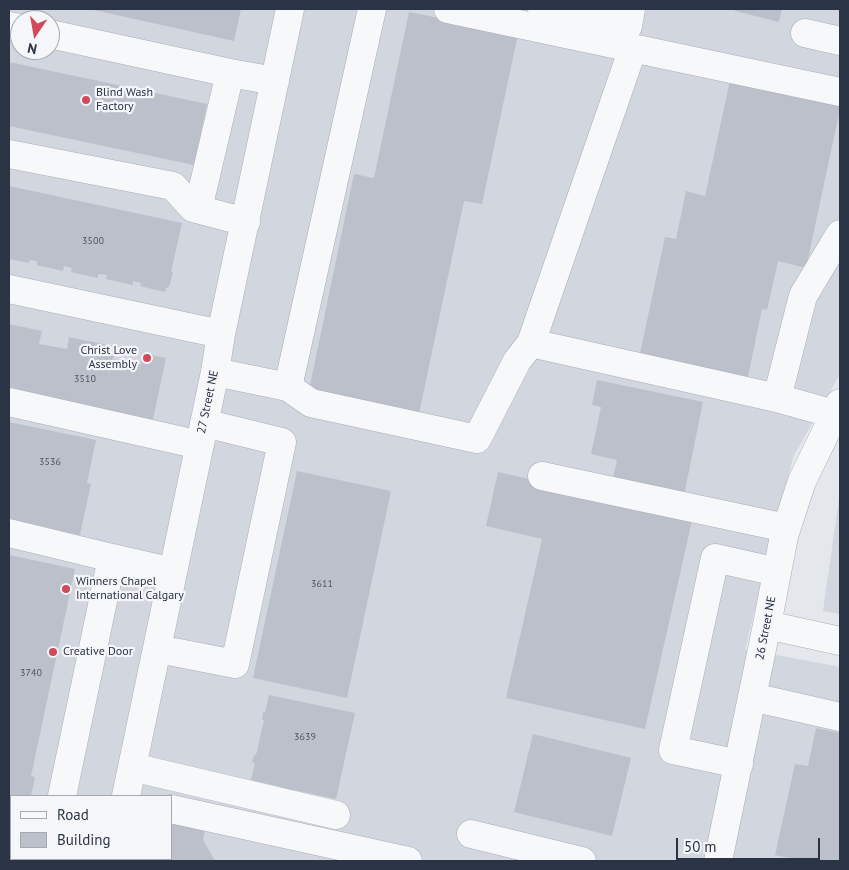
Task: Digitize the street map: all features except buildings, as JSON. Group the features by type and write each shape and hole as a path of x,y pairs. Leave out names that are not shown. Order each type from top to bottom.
{"street":[{"name":"27 Street NE","path":"126,795 290,9"},
{"path":"288,387 372,9"},
{"path":"448,9 840,92"},
{"path":"542,9 628,26 631,9"},
{"path":"805,33 840,41"},
{"path":"60,36 275,81"},
{"path":"215,372 288,387 311,403 477,439 517,361 531,343 633,48"},
{"path":"198,209 230,72"},
{"path":"9,154 173,186 193,208 246,222"},
{"path":"777,398 803,296 840,234"},
{"path":"9,290 221,334"},
{"path":"531,343 777,398 837,408"},
{"path":"9,402 202,434 282,442 235,664 158,649"},
{"name":"26 Street NE","path":"718,861 786,528 802,481 837,408"},
{"path":"542,476 786,528"},
{"path":"9,533 173,572"},
{"path":"62,795 112,558"},
{"path":"738,764 673,750 715,558 777,572"},
{"path":"767,626 840,641"},
{"path":"752,697 840,717"},
{"path":"132,767 336,815"},
{"path":"172,809 408,861"},
{"path":"471,834 582,861"}],"shaded area":[{"path":"9,9 840,9 840,374 793,457 745,649 840,667 840,861 9,861"},
{"path":"840,492 840,614 823,611"}],"place":[{"name":"Blind Wash Factory","path":"86,100"},
{"name":"Christ Love Assembly","path":"147,358"},
{"name":"Winners Chapel International Calgary","path":"66,589"},
{"name":"Creative Door","path":"53,652"}]}
